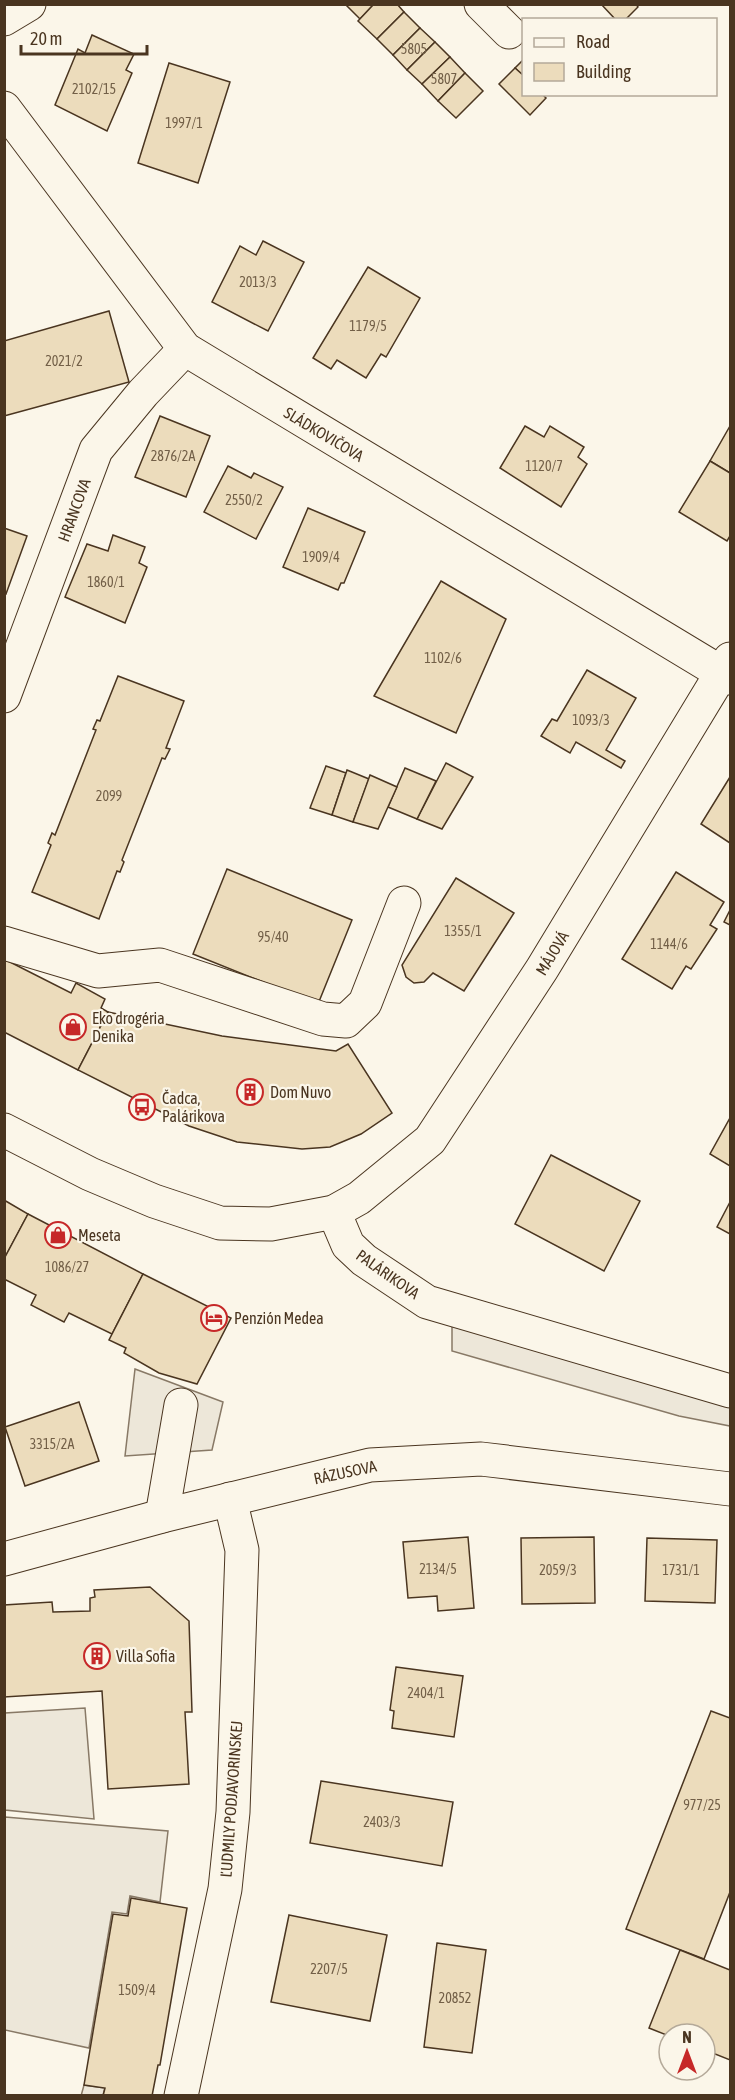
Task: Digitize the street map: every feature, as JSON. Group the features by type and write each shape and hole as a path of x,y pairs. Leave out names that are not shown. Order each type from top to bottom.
{"street":[{"path":"4,19 28,4"},
{"path":"481,4 510,32"},
{"name":"SLÁDKOVIČOVA","path":"4,108 185,349 728,670"},
{"name":"HRANCOVA","path":"4,696 96,450 143,393 185,349"},
{"name":"MÁJOVÁ","path":"334,1212 359,1198 429,1140 542,969 728,670"},
{"path":"4,943 98,971 160,964 323,1019 346,1021 365,1003 404,903"},
{"path":"4,1130 90,1174 154,1201 220,1223 271,1224 334,1212"},
{"name":"PALÁRIKOVA","path":"334,1212 348,1245 364,1260 427,1302 730,1391"},
{"path":"162,1516 181,1405"},
{"name":"RÁZUSOVA","path":"4,1559 162,1516 370,1465 481,1459 730,1489"},
{"name":"ĽUDMILY PODJAVORINSKEJ","path":"181,2096 225,1889 233,1812 242,1550 230,1499"}],"shaded area":[{"path":"452,1322 730,1400 730,1426 679,1416 452,1351"},
{"path":"135,1369 223,1402 212,1450 125,1456"},
{"path":"85,1708 94,1819 5,1810 5,1713"},
{"path":"5,1817 168,1831 160,1902 130,1896 127,1914 112,1912 89,2048 5,2030"},
{"path":"84,2085 105,2088 103,2095 81,2096"}],"building":[{"path":"345,4 374,4 360,19"},
{"path":"374,4 397,4 404,12 377,39 358,21"},
{"path":"601,4 636,4 638,7 627,18 614,18"},
{"path":"404,12 420,28 393,55 377,39"},
{"path":"420,28 435,42 407,70 393,55"},
{"path":"92,35 134,54 126,70 132,73 107,131 55,105 78,49 85,53"},
{"path":"435,42 450,57 422,84 407,70"},
{"path":"450,57 465,73 438,101 422,84"},
{"path":"522,61 522,74 515,68"},
{"path":"169,63 230,82 198,183 138,163"},
{"path":"515,68 522,74 522,96 544,96 546,98 530,115 499,84"},
{"path":"465,73 483,91 456,118 438,101"},
{"path":"263,241 304,262 268,331 212,302 240,246 256,255"},
{"path":"368,267 420,298 386,357 381,354 366,378 337,360 331,369 313,358"},
{"path":"109,311 129,382 4,416 4,341"},
{"path":"160,416 210,436 186,497 135,477"},
{"path":"525,426 544,437 550,426 584,447 578,457 587,464 561,507 500,468"},
{"path":"730,426 730,473 710,461"},
{"path":"710,461 730,473 730,536 727,541 679,512"},
{"path":"228,466 251,478 254,473 283,487 256,539 204,512"},
{"path":"308,508 365,532 344,583 341,583 338,590 283,567"},
{"path":"4,528 27,536 6,594 4,593"},
{"path":"113,535 145,547 139,563 147,567 125,623 65,597 87,544 108,551"},
{"path":"441,581 506,619 456,733 374,696"},
{"path":"587,670 636,698 606,750 625,761 621,768 576,742 570,753 541,736 552,719 557,721"},
{"path":"118,676 184,701 166,748 170,749 165,759 162,758 122,860 124,862 120,872 117,871 99,919 32,892 51,845 48,843 52,833 55,835 96,730 93,729 97,720 100,721"},
{"path":"446,763 473,777 442,829 417,819"},
{"path":"326,766 346,773 332,815 310,808"},
{"path":"405,768 436,781 417,819 388,807"},
{"path":"347,770 369,779 353,822 332,815"},
{"path":"370,775 397,787 378,829 353,822"},
{"path":"730,777 730,843 701,824"},
{"path":"227,869 352,920 318,1004 193,954"},
{"path":"676,872 724,902 710,925 717,929 691,969 686,966 672,989 622,959"},
{"path":"456,878 514,913 464,991 433,973 424,982 414,983 406,977 402,965"},
{"path":"730,910 730,925 724,922"},
{"path":"4,959 71,993 76,983 105,999 101,1008 108,1012 78,1070 4,1032"},
{"name":"Dom Nuvo","path":"108,1012 222,1036 336,1051 348,1044 392,1113 361,1134 330,1147 302,1149 237,1142 189,1126 78,1070"},
{"path":"730,1118 730,1166 710,1154"},
{"path":"551,1155 640,1201 604,1271 515,1224"},
{"path":"4,1200 28,1214 4,1259"},
{"path":"730,1202 730,1234 717,1227"},
{"path":"28,1214 143,1274 112,1334 69,1313 64,1322 31,1305 36,1295 4,1279 4,1259"},
{"path":"143,1274 231,1318 197,1384 159,1373 124,1353 126,1348 109,1340"},
{"path":"79,1402 99,1461 25,1486 5,1427"},
{"path":"468,1537 474,1608 438,1611 437,1596 408,1598 403,1542"},
{"path":"594,1537 595,1603 522,1604 521,1538"},
{"path":"647,1538 717,1540 715,1603 645,1601"},
{"name":"Villa Sofia","path":"150,1587 189,1621 192,1712 185,1712 189,1784 108,1789 102,1691 4,1697 4,1605 52,1602 53,1612 90,1611 90,1598 95,1597 94,1590"},
{"path":"396,1667 463,1676 454,1737 392,1728 394,1711 390,1710"},
{"path":"711,1711 730,1718 730,1892 704,1959 626,1929"},
{"path":"321,1781 453,1802 442,1866 310,1843"},
{"path":"131,1898 187,1908 160,2065 158,2065 152,2096 103,2096 105,2088 84,2085 113,1914 128,1916"},
{"path":"289,1915 387,1935 370,2021 271,2002"},
{"path":"437,1943 486,1950 472,2053 424,2047"},
{"path":"680,1950 730,1970 730,2060 717,2055 717,2022 657,2022 657,2031 649,2028"}],"place":[{"name":"Eko drogéria Denika","path":"73,1027"},
{"name":"Dom Nuvo","path":"250,1092"},
{"name":"Čadca, Palárikova","path":"142,1107"},
{"name":"Meseta","path":"58,1235"},
{"name":"Penzión Medea","path":"214,1318"},
{"name":"Villa Sofia","path":"97,1656"}]}
